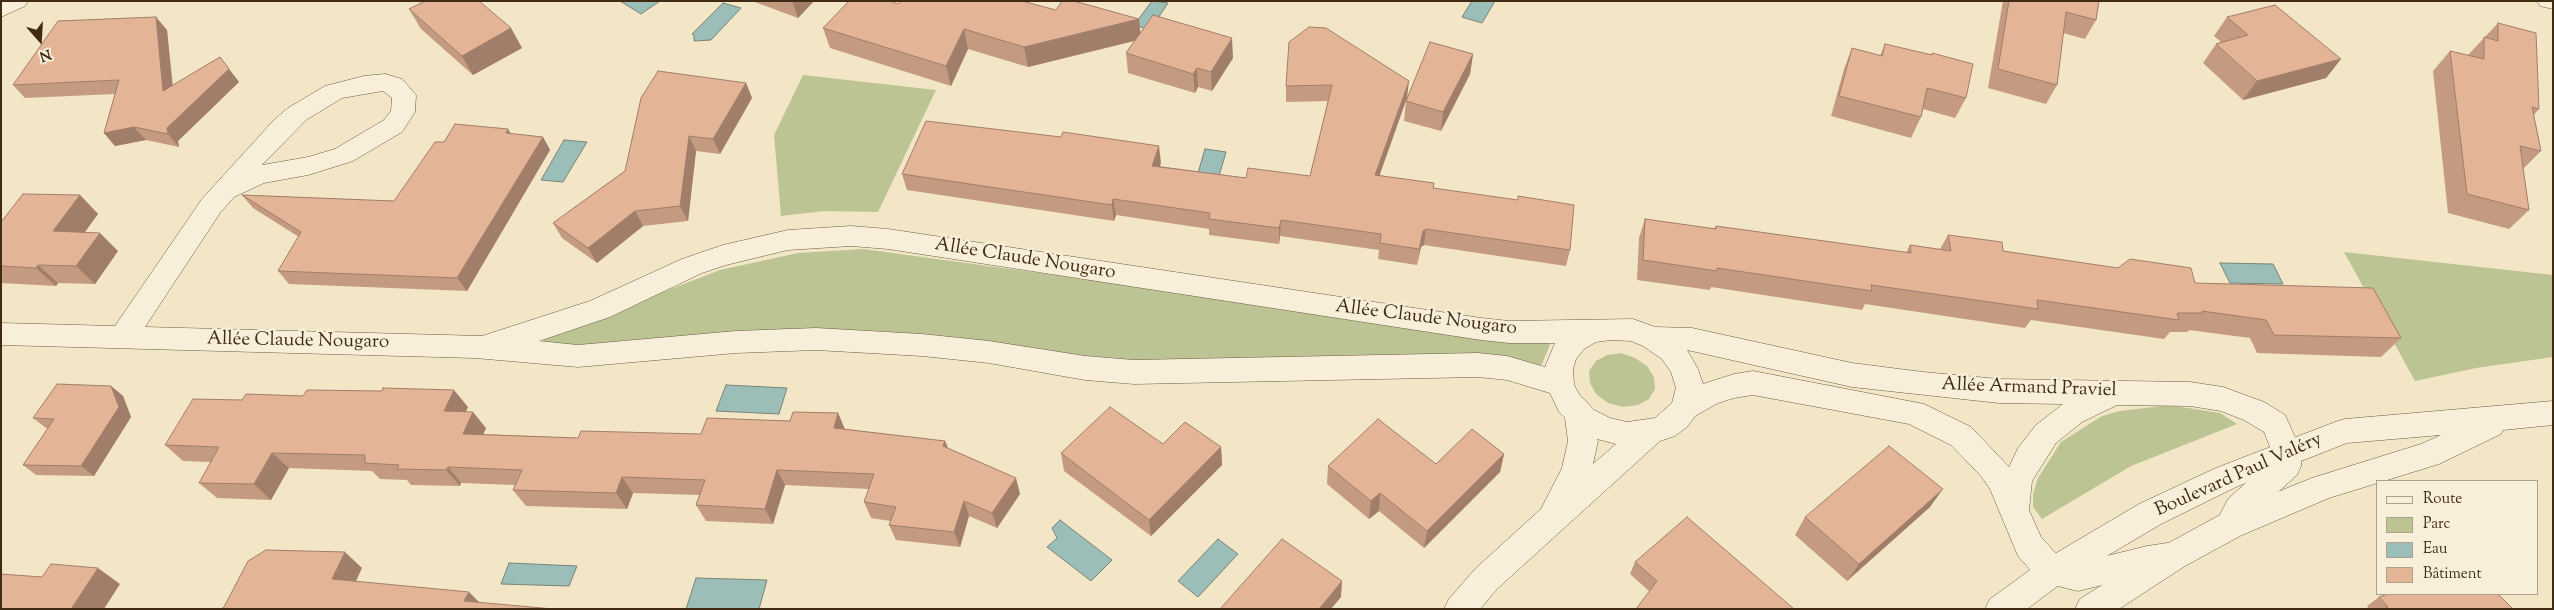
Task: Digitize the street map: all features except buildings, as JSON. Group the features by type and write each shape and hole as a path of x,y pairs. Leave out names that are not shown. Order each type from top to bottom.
{"street":[{"path":"1,9 17,1"},
{"path":"2548,1 2553,2"},
{"path":"122,338 211,206 225,190 283,126 297,114 334,92 364,84 385,82 393,85 404,95 403,112 393,126 344,155 308,166 259,175 225,190"},
{"name":"Allée Claude Nougaro","path":"475,347 545,328 600,309 692,266 723,255 788,240 851,236 888,239 1481,329 1509,332 1590,332"},
{"path":"1611,329 1633,330 1653,338 1672,351 1684,369 1690,388 1685,407 1677,418 1665,427 1650,432 1628,434 1605,429 1584,419 1568,403 1560,385 1558,369 1563,354 1574,342 1590,332 1611,329"},
{"name":"Allée Claude Nougaro","path":"1,334 475,347 578,356 736,342 816,339 922,345 989,352 1085,368 1134,372 1478,365 1506,368 1537,376 1560,385"},
{"name":"Allée Armand Praviel","path":"1653,338 1692,339 1852,375 1914,383 1999,391 2190,394 2223,399 2254,411 2275,424 2287,452"},
{"name":"Allée Armand Praviel","path":"1685,407 1709,394 1734,386 1753,383 1914,413 1960,436 1978,452 2002,482 2029,546 2052,572"},
{"path":"2014,510 2017,480 2029,457 2046,434 2072,413 2117,394"},
{"name":"Boulevard Paul Valéry","path":"2001,609 2052,572 2150,514 2226,478 2345,430 2503,419 2553,413"},
{"path":"1552,519 1577,469 1583,441 1579,414"},
{"name":"Boulevard Paul Valéry","path":"2091,609 2174,556 2229,526 2323,487 2428,455 2503,419"},
{"path":"1460,609 1486,579 1650,432"},
{"path":"2229,526 2239,508 2286,466 2287,452"},
{"path":"2052,572 2078,577 2147,560 2174,556"}],"green space":[{"path":"803,75 936,90 878,212 824,211 781,216 774,135"},
{"path":"863,249 1549,342 1550,345 1541,366 1102,360 879,331 798,330 608,344 565,345 543,343 544,338 720,270 798,253"},
{"path":"2344,252 2553,275 2553,357 2476,368 2415,381"},
{"path":"1621,353 1635,358 1647,366 1654,377 1655,389 1649,399 1638,405 1623,407 1608,403 1596,394 1590,383 1589,371 1596,361 1607,355"},
{"path":"2169,405 2220,413 2237,424 2131,466 2042,519 2033,507 2033,494 2038,478 2061,442 2102,416 2120,411"}],"water":[{"path":"620,1 660,1 641,14"},
{"path":"1152,1 1168,3 1150,30 1134,25"},
{"path":"1472,1 1495,1 1482,23 1462,17"},
{"path":"723,3 741,8 711,40 694,41 694,35 692,34"},
{"path":"564,140 587,142 563,182 541,180"},
{"path":"1205,149 1226,152 1217,183 1196,180"},
{"path":"2220,263 2273,264 2283,284 2230,283"},
{"path":"726,385 787,388 779,414 716,411"},
{"path":"1060,520 1112,560 1091,581 1047,547 1057,538 1052,528"},
{"path":"1218,539 1238,554 1198,597 1178,581"},
{"path":"509,563 577,566 569,586 501,584"},
{"path":"696,578 767,580 759,609 686,609"}]}
